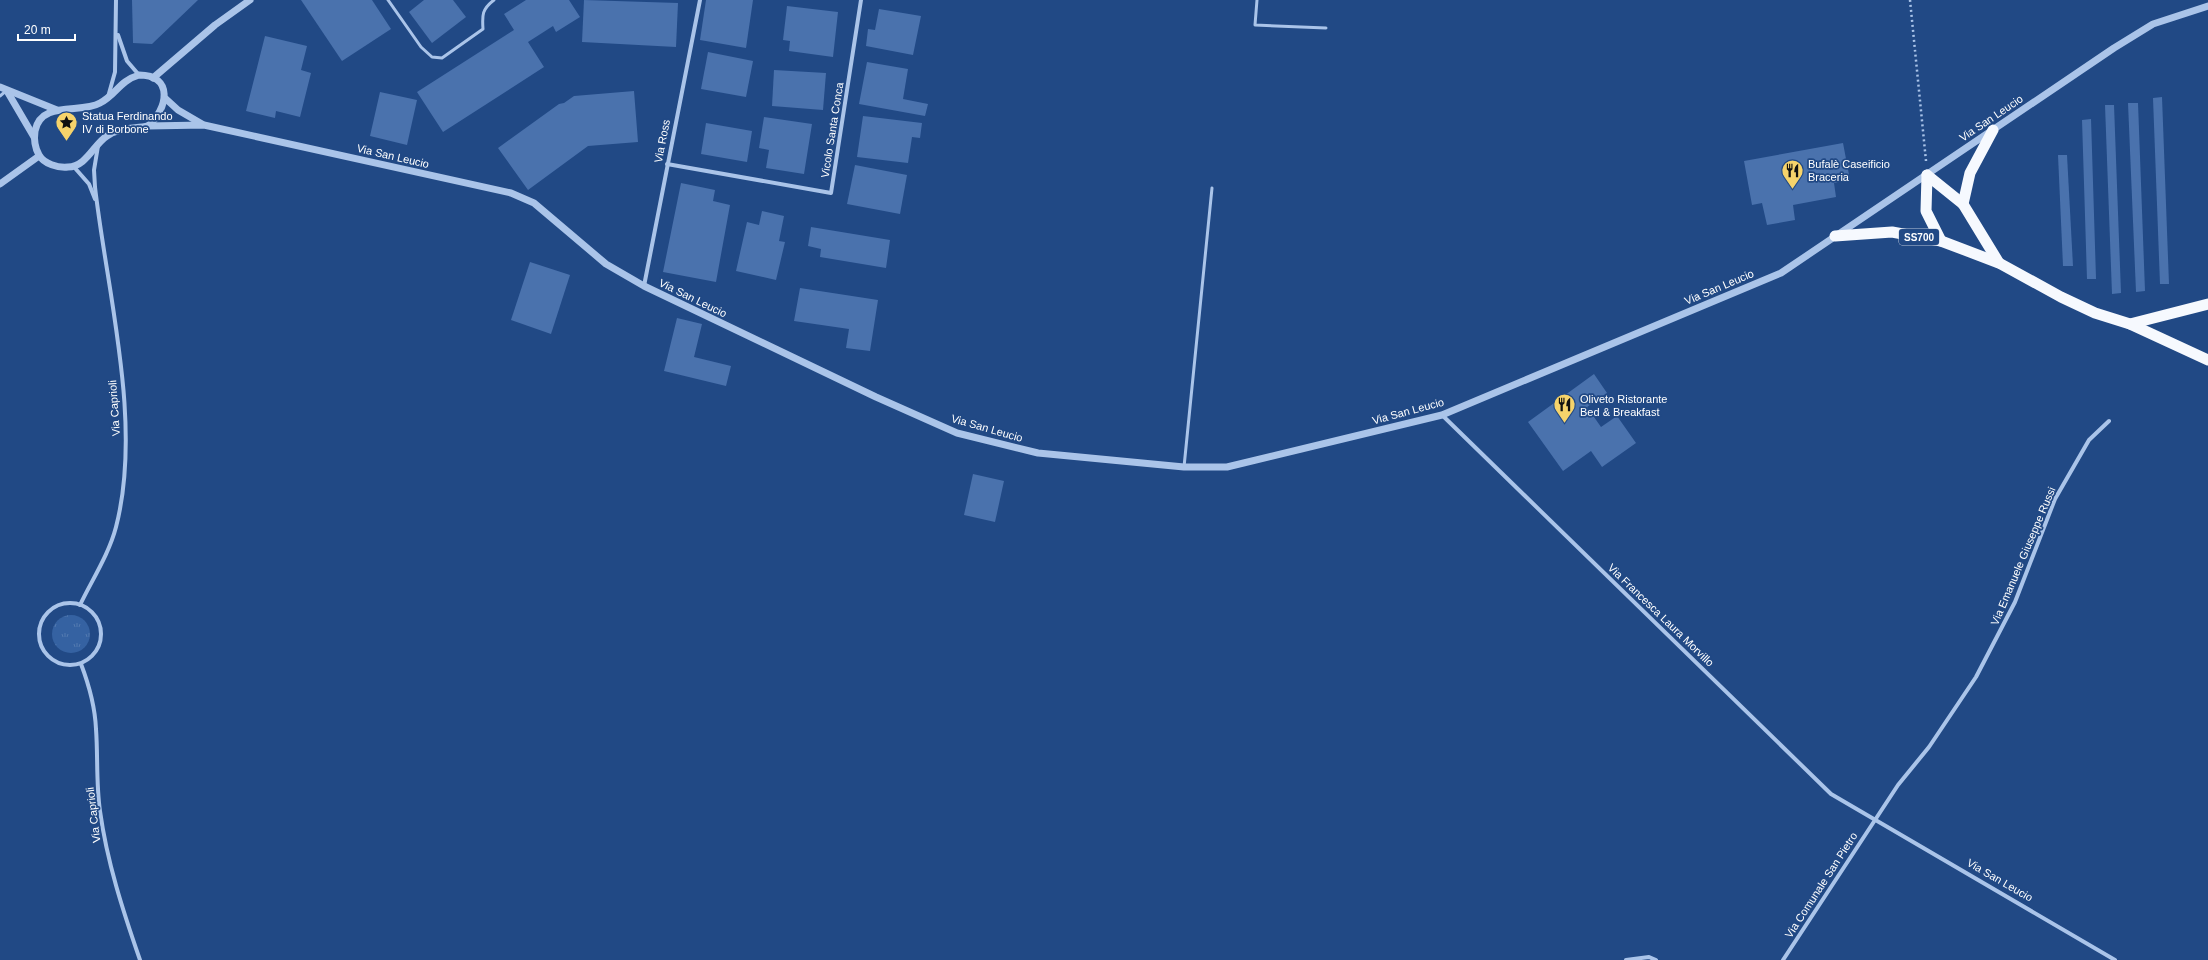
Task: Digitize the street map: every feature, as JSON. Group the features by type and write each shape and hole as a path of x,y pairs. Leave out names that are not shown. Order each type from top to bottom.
{"highway":[{"path":"1962,204 1970,174 1993,130"},
{"name":"SS700","path":"1927,175 1962,204 1999,263"},
{"name":"SS700","path":"1927,175 1926,211 1941,241"},
{"name":"SS700","path":"1834,236 1892,232 1941,241 1999,263 2061,297 2095,313 2130,324 2208,360"},
{"path":"2130,324 2208,304"}],"street":[{"path":"107,98 115,72 116,0"},
{"path":"153,78 215,25 250,0"},
{"name":"Via Ross","path":"644,286 700,0"},
{"name":"Vicolo Santa Conca","path":"667,164 831,193 861,0"},
{"name":"Via San Leucio","path":"74,167 88,156 107,136 124,128 204,125 511,193 534,203 606,264 644,286 876,397 957,433 1038,453 1184,467 1227,467 1442,415 1781,273 2114,48 2153,24 2208,6"},
{"path":"116,23 122,50 127,60 139,75"},
{"path":"34,137 36,126 41,119 57,110 87,108 107,98 127,79 139,75 153,78 164,90 166,99 162,110 148,126"},
{"path":"0,86 57,110"},
{"path":"7,90 34,137 39,156 48,163 59,167 74,167"},
{"name":"Via San Leucio","path":"166,99 178,110 204,125"},
{"name":"Via Caprioli","path":"80,604 116,529 124,485 126,432 122,380 97,203 94,170 100,142"},
{"path":"0,184 39,156"},
{"name":"Via Caprioli","path":"74,167 89,184 97,203"},
{"name":"Via Francesca Laura Morvillo","path":"1442,415 1831,794 1874,819"},
{"name":"Via Emanuele Giuseppe Russi","path":"1874,819 1898,785 1929,747 1976,677 2015,602 2055,499 2089,440 2109,421"},
{"path":"71,603 80,604 96,616 102,634 96,652 82,664 72,666 54,661 42,647 40,638 42,621 54,608 71,603"},
{"name":"Via Caprioli","path":"82,664 92,695 94,708 100,809 106,847 120,901 140,960"},
{"name":"Via San Leucio","path":"1874,819 2115,960"},
{"name":"Via Comunale San Pietro","path":"1783,960 1809,923 1835,879 1874,819"},
{"path":"1626,960 1649,957 1656,960"}],"lane":[{"path":"388,0 420,48 432,57 442,58 483,29 482,16 485,7 494,0"},
{"path":"1257,0 1255,26 1326,28"},
{"path":"0,96 7,90"},
{"path":"1184,467 1212,188"}],"path":[{"path":"1910,0 1927,175"}],"green space":[{"path":"67,615 75,615 82,618 87,623 90,634 87,645 82,650 75,653 67,653 60,650 55,645 52,638 52,630 55,623 60,618"}],"building":[{"path":"132,0 198,0 152,44 133,43"},
{"path":"301,0 372,0 391,29 342,61"},
{"path":"424,0 453,0 466,17 432,43 409,12"},
{"path":"526,0 569,0 580,17 556,32 553,26 528,42 544,67 443,132 417,92 514,30 504,14"},
{"path":"584,0 678,3 676,47 582,42"},
{"path":"706,0 753,0 746,48 700,40"},
{"path":"787,6 838,12 833,57 789,51 790,41 783,40"},
{"path":"879,9 921,16 913,55 866,46 868,29 875,30"},
{"path":"265,36 307,46 301,70 311,73 300,117 276,111 275,118 246,111"},
{"path":"708,52 753,61 746,97 701,89"},
{"path":"867,62 908,69 903,99 928,104 925,116 859,104"},
{"path":"774,70 826,73 823,110 772,106"},
{"path":"634,91 638,142 588,146 528,190 498,148 559,104 564,103 574,96"},
{"path":"380,92 417,100 407,145 370,136"},
{"path":"2162,97 2169,284 2160,284 2153,98"},
{"path":"2128,103 2138,103 2145,291 2136,292"},
{"path":"2105,105 2114,105 2121,293 2112,294"},
{"path":"863,116 922,123 920,138 912,137 908,163 857,157"},
{"path":"764,117 812,124 804,174 766,168 769,150 759,148"},
{"path":"2091,119 2096,279 2087,279 2082,120"},
{"path":"706,123 752,131 747,162 701,154"},
{"name":"Bufalè Caseificio Braceria","path":"1843,143 1850,180 1834,183 1836,197 1793,205 1795,220 1767,225 1762,203 1752,205 1744,161"},
{"path":"2058,155 2067,155 2073,266 2063,266"},
{"path":"855,165 907,175 900,214 847,204"},
{"path":"681,183 715,190 713,201 730,205 716,282 663,272"},
{"path":"762,211 784,216 779,241 785,242 776,280 736,271 747,222 759,225"},
{"path":"811,227 890,240 886,268 820,257 821,249 808,246"},
{"path":"530,262 570,275 551,334 511,320"},
{"path":"800,288 878,300 870,351 846,348 849,329 794,321"},
{"path":"677,318 702,324 694,357 731,366 726,386 664,371"},
{"name":"Oliveto Ristorante Bed & Breakfast","path":"1594,374 1607,393 1587,407 1601,427 1617,416 1636,443 1602,467 1591,451 1563,471 1528,422"},
{"path":"973,474 1004,481 995,522 964,515"}],"place":[{"name":"Statua Ferdinando IV di Borbone","path":"66,142"},
{"name":"Bufalè Caseificio Braceria","path":"1792,190"},
{"name":"Oliveto Ristorante Bed & Breakfast","path":"1564,424"}]}
